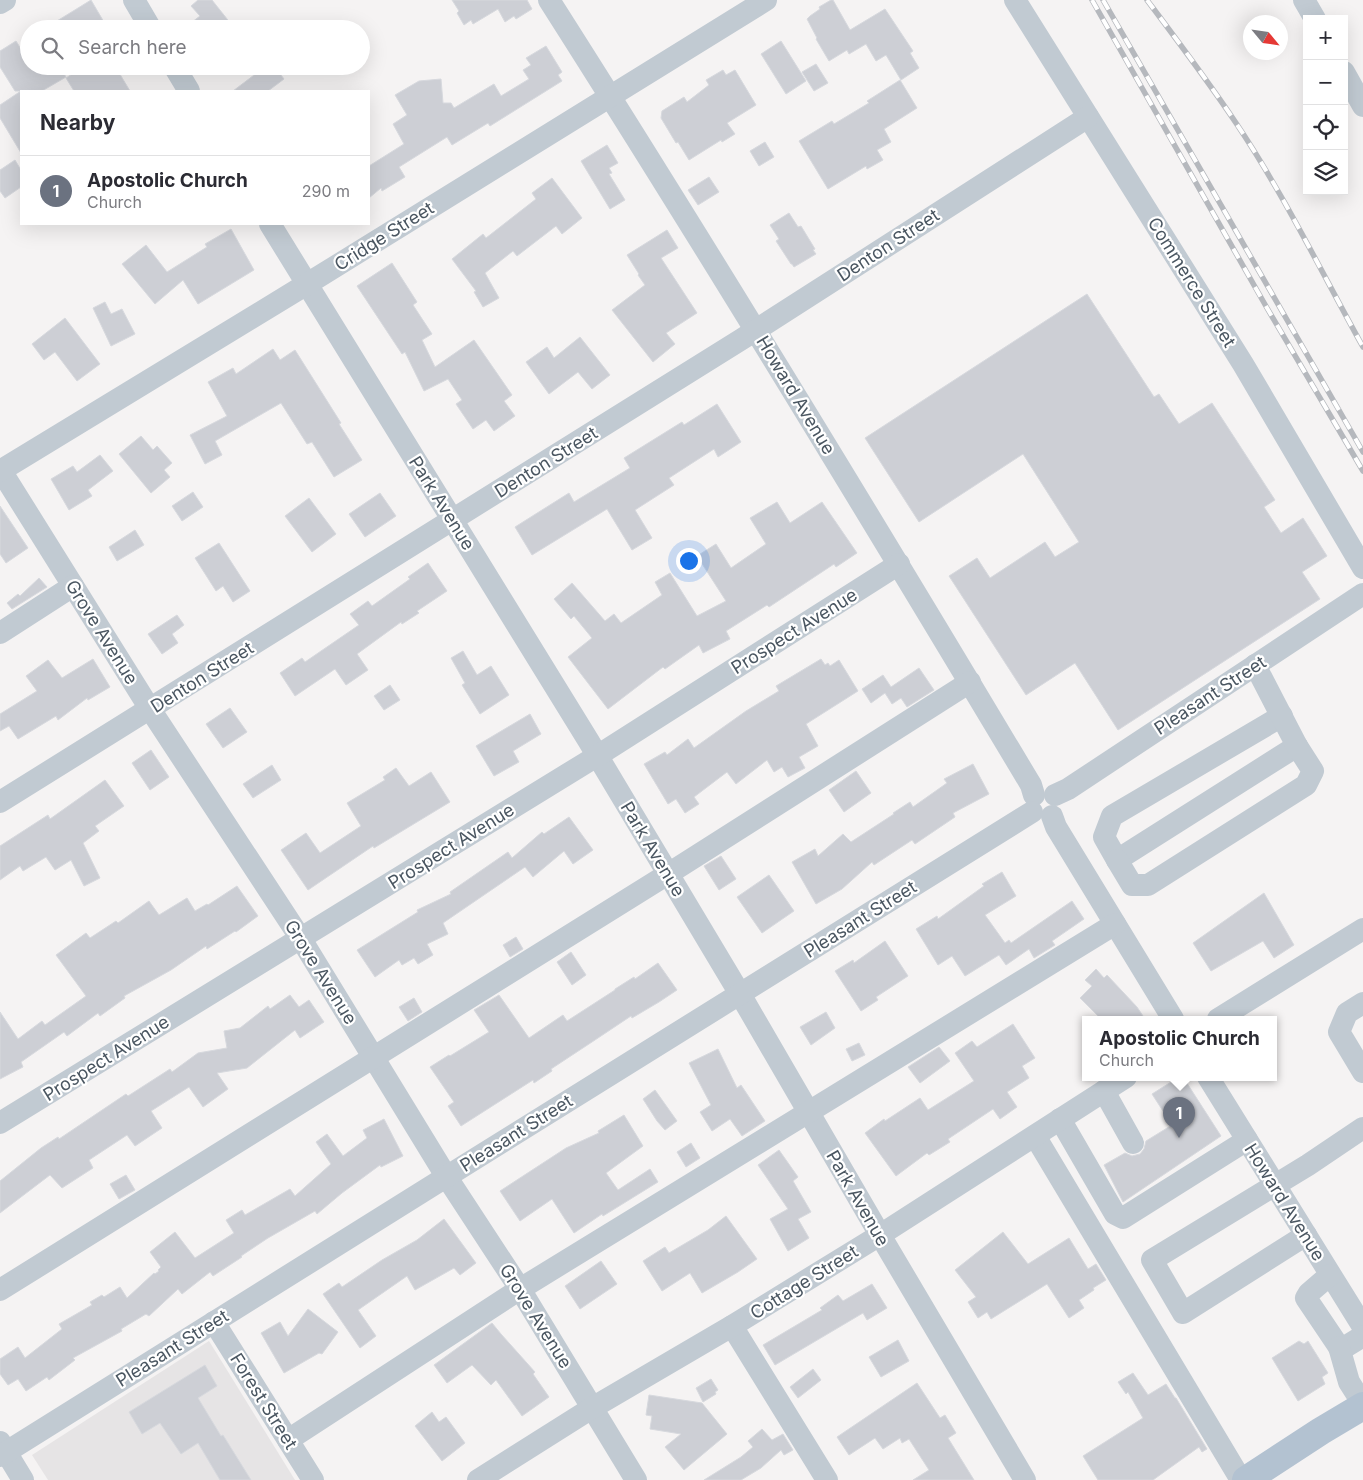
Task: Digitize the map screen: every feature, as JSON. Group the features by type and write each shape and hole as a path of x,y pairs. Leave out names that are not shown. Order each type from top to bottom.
{"main road":[{"path":"1246,1480 1363,1405"}],"street":[{"path":"0,3 5,0"},
{"path":"134,0 146,20"},
{"name":"Howard Avenue","path":"549,0 756,330 1171,1016"},
{"name":"Cridge Street","path":"0,470 307,284 766,0"},
{"name":"Commerce Street","path":"1015,0 1243,364 1363,568"},
{"path":"1304,0 1313,15"},
{"path":"179,75 188,90"},
{"path":"1348,79 1363,106"},
{"name":"Denton Street","path":"0,802 756,330 1088,117"},
{"name":"Park Avenue","path":"271,225 668,874 1025,1480"},
{"name":"Grove Avenue","path":"0,470 150,709 301,939 446,1176 520,1289 636,1480"},
{"name":"Prospect Avenue","path":"0,1123 597,756 899,564"},
{"path":"0,633 73,586"},
{"name":"Pleasant Street","path":"2,1450 214,1322 1043,805 1363,594"},
{"path":"1255,665 1313,771 1306,785 1148,885 1132,885 1104,837 1112,816 1282,716"},
{"path":"0,1290 668,874 970,682"},
{"path":"1116,860 1298,746"},
{"path":"288,1440 520,1289 1115,924"},
{"path":"1223,1016 1361,934"},
{"path":"1363,1003 1347,1013 1339,1032 1363,1072"},
{"name":"Cottage Street","path":"478,1480 592,1408 732,1326 880,1235 1120,1081"},
{"name":"Howard Avenue","path":"1210,1081 1363,1327"},
{"path":"1104,1091 1133,1143"},
{"path":"1060,1119 1115,1214 1122,1218 1247,1140"},
{"path":"1306,1235 1183,1313 1152,1260 1275,1185 1363,1128"},
{"path":"1035,1136 1241,1480"},
{"path":"1330,1275 1309,1293 1306,1298 1339,1347 1350,1382 1363,1405"},
{"name":"Forest Street","path":"214,1322 313,1480"},
{"path":"732,1326 827,1480"},
{"path":"1339,1347 1345,1347 1363,1336"},
{"path":"2,1450 23,1480"}],"shaded area":[{"path":"209,1341 295,1480 48,1480 32,1455"}],"building":[{"path":"91,0 103,20 59,20"},
{"path":"198,0 212,0 228,20 195,20 200,16 191,6"},
{"path":"452,0 527,0 532,9 516,19 514,16 505,22 498,9 473,24 471,20 464,25 457,13 459,11"},
{"path":"833,0 850,30 885,9 913,51 910,53 919,68 901,80 886,55 876,61 866,44 849,54 847,50 829,61 807,19 820,9 819,7"},
{"path":"16,41 20,47 20,75 65,75 66,77 44,90 15,91 0,67 0,51"},
{"path":"781,41 806,81 786,94 761,54"},
{"path":"546,46 562,72 558,75 562,81 490,126 488,123 452,145 447,137 399,167 405,177 382,191 381,188 370,197 370,165 404,144 393,124 407,115 395,95 419,81 441,79 443,103 451,103 454,108 494,84 501,96 529,79 523,70 531,65 526,58"},
{"path":"816,64 828,83 814,91 802,72"},
{"path":"723,70 726,75 735,70 756,105 727,123 735,134 722,142 721,140 689,160 661,118 662,111 684,97 687,102 709,85 706,80"},
{"path":"70,75 120,75 129,90 73,90 66,78"},
{"path":"254,75 281,75 284,79 269,90 234,90"},
{"path":"900,80 917,108 884,129 891,142 877,150 883,160 867,169 866,166 828,189 799,141 832,121 834,124 869,103 867,101"},
{"path":"20,92 20,151 0,118 0,105"},
{"path":"765,142 774,157 759,166 750,151"},
{"path":"607,145 618,163 609,168 612,173 609,174 625,200 610,209 581,161"},
{"path":"15,160 20,168 20,188 5,198 0,191 0,170"},
{"path":"709,177 719,192 698,205 688,190"},
{"path":"552,178 582,218 562,234 556,226 517,256 513,251 485,273 499,298 483,307 474,292 476,291 452,259 483,234 486,238 536,199 532,193"},
{"path":"789,213 798,227 801,226 816,254 794,267 776,241 779,239 770,225"},
{"path":"231,229 254,270 198,304 183,280 155,304 122,264 146,245 167,272 207,247 205,244"},
{"path":"667,230 678,248 661,258 697,313 666,333 675,344 653,362 612,310 645,285 627,255"},
{"path":"392,263 417,302 413,305 432,334 422,340 435,367 474,340 512,395 504,401 515,416 494,431 486,420 473,429 456,404 462,400 448,379 424,391 405,352 402,354 357,286"},
{"path":"1087,294 1154,397 1159,394 1179,424 1212,403 1275,500 1264,507 1281,533 1303,518 1327,556 1302,572 1320,599 1118,730 1075,663 1026,695 949,576 977,558 990,578 1045,542 1055,557 1079,542 1023,454 919,522 865,438"},
{"path":"105,302 111,314 122,309 135,334 111,346 93,308"},
{"path":"65,318 100,364 77,381 55,352 44,360 32,344"},
{"path":"580,337 610,375 592,389 578,372 549,394 526,362 547,347 554,358"},
{"path":"273,349 280,360 295,350 362,460 334,477 312,442 307,444 281,403 215,441 222,455 205,464 190,435 227,416 208,382 233,368 236,374"},
{"path":"717,404 741,442 718,457 714,449 669,478 674,485 635,510 652,538 632,550 607,509 532,555 515,527 569,493 574,502 630,468 624,458 682,422 684,425"},
{"path":"141,436 153,450 157,446 172,463 164,470 170,477 151,493 119,454"},
{"path":"100,455 113,471 88,490 92,496 69,510 51,479 73,466 77,472"},
{"path":"193,492 203,507 182,521 172,506"},
{"path":"380,493 396,516 365,537 349,514"},
{"path":"309,498 336,534 312,552 285,516"},
{"path":"777,502 790,523 822,502 857,553 836,567 834,564 769,607 767,605 726,631 730,639 703,653 699,645 665,669 663,667 608,709 568,657 592,638 574,616 571,619 554,599 572,583 605,621 614,614 621,623 662,595 655,582 670,573 697,616 726,601 697,556 716,544 731,568 766,544 750,518"},
{"path":"0,506 28,548 6,563 0,554"},
{"path":"135,530 144,545 117,561 109,547"},
{"path":"219,543 250,591 233,602 223,586 216,591 195,558"},
{"path":"428,563 447,591 417,611 419,613 402,624 401,622 357,654 368,670 346,685 335,669 295,696 280,673 302,658 305,662 359,625 350,614 368,601 372,606 410,579 408,577"},
{"path":"39,578 47,587 12,609 7,603 18,594 20,596"},
{"path":"177,615 184,625 172,634 178,643 162,654 148,634"},
{"path":"463,651 477,675 491,666 509,695 480,714 462,685 465,683 451,658"},
{"path":"93,659 110,687 88,700 87,698 58,720 56,716 18,739 9,726 0,731 0,714 37,691 26,676 48,660 62,678"},
{"path":"821,659 825,665 828,663 830,666 839,660 858,691 806,724 818,746 799,757 805,768 788,777 782,767 774,772 767,760 736,784 727,772 694,797 699,804 685,813 676,799 668,804 644,764 665,752 667,755 688,739 694,748 746,711 779,691 776,686"},
{"path":"919,668 934,690 907,707 901,698 892,704 885,693 871,703 862,689 883,675 891,687"},
{"path":"390,685 400,700 384,710 374,696"},
{"path":"230,708 247,732 223,748 206,724"},
{"path":"530,714 541,734 513,751 519,762 494,776 476,746"},
{"path":"151,750 169,777 150,790 132,763"},
{"path":"973,764 989,794 953,813 955,817 915,844 912,840 874,865 872,862 842,889 816,904 792,862 815,849 818,856 843,834 851,842 910,802 913,807 947,783 944,779"},
{"path":"272,765 281,780 253,798 243,784"},
{"path":"396,768 409,786 431,772 450,802 374,848 373,846 308,890 281,850 306,833 320,853 361,826 347,803 385,780 383,777"},
{"path":"856,771 871,793 844,812 829,790"},
{"path":"105,780 124,806 95,826 99,831 83,843 100,878 84,886 71,860 55,870 46,857 23,871 20,866 0,880 0,846 48,815 50,819"},
{"path":"569,817 593,850 573,864 564,851 533,877 525,867 443,923 448,934 427,944 433,955 418,964 414,958 402,965 399,960 375,977 357,950 418,912 417,910 451,894 450,892 508,852 512,858 542,832 544,834"},
{"path":"721,856 736,879 719,890 704,866"},
{"path":"1002,872 1016,896 985,915 1005,943 1009,940 1011,943 1072,901 1084,919 1052,941 1055,945 1034,958 1029,949 1006,965 999,955 965,976 952,956 938,965 916,929 937,916 938,919 984,886 982,884"},
{"path":"769,875 794,911 762,933 737,897"},
{"path":"237,886 258,916 236,932 207,949 206,946 171,970 124,996 125,998 100,1016 98,1013 67,1036 64,1032 21,1062 23,1067 0,1079 0,1012 18,1039 42,1021 45,1025 86,996 56,955 86,933 90,938 116,921 118,923 149,901 159,915 187,898 195,911"},
{"path":"1264,893 1294,945 1274,958 1263,941 1211,971 1193,943"},
{"path":"516,937 523,949 510,957 503,945"},
{"path":"885,941 908,976 876,997 878,1000 861,1011 835,971 853,960 854,963"},
{"path":"571,952 586,975 572,985 557,962"},
{"path":"658,963 677,990 632,1018 631,1016 551,1069 552,1071 534,1083 533,1080 461,1126 448,1106 454,1102 430,1067 489,1032 474,1010 499,995 529,1038 563,1015 567,1021"},
{"path":"1096,969 1104,978 1107,975 1143,1016 1098,1016 1080,998 1092,986 1085,980"},
{"path":"290,995 299,1007 309,1000 324,1022 300,1038 295,1030 247,1068 217,1073 228,1089 203,1107 189,1087 151,1111 162,1128 135,1146 127,1135 89,1160 93,1168 62,1188 50,1175 0,1213 0,1181 41,1148 58,1137 59,1139 126,1094 128,1096 170,1069 172,1072 198,1053 227,1048 224,1031 240,1028 268,1006 270,1009"},
{"path":"414,998 422,1012 408,1021 399,1007"},
{"path":"826,1012 835,1028 811,1045 800,1027"},
{"path":"1013,1024 1035,1058 1022,1066 1029,1078 1007,1092 1017,1107 1000,1119 993,1109 948,1139 950,1142 929,1155 927,1153 896,1176 865,1133 884,1119 885,1121 920,1098 928,1110 974,1081 955,1053 972,1041 977,1047"},
{"path":"859,1043 865,1055 852,1061 846,1049"},
{"path":"939,1047 950,1061 920,1083 908,1067"},
{"path":"718,1049 737,1088 741,1085 765,1121 742,1136 730,1119 712,1131 700,1112 711,1105 689,1063"},
{"path":"1173,1081 1186,1081 1221,1136 1123,1202 1104,1165 1125,1153 1132,1156 1140,1154 1144,1149 1146,1141 1172,1125 1152,1094"},
{"path":"655,1090 677,1121 665,1130 643,1099"},
{"path":"624,1115 643,1146 606,1173 618,1190 650,1169 658,1182 603,1216 602,1214 574,1233 552,1199 520,1221 500,1191 566,1148 599,1133 598,1131"},
{"path":"384,1119 403,1156 381,1167 380,1165 317,1214 315,1211 268,1238 213,1276 210,1272 182,1294 178,1289 149,1316 146,1314 121,1329 122,1331 73,1358 75,1360 49,1380 47,1377 26,1391 18,1379 8,1385 0,1374 0,1359 18,1347 25,1358 62,1329 59,1324 92,1305 90,1302 102,1295 104,1297 120,1287 127,1298 154,1273 159,1271 161,1267 150,1252 175,1232 195,1258 234,1233 226,1220 242,1210 245,1215 290,1189 295,1196 331,1164 316,1142 327,1134 343,1156 367,1138 363,1130"},
{"path":"691,1143 700,1158 686,1167 677,1152"},
{"path":"779,1150 798,1177 793,1181 811,1212 798,1219 809,1238 788,1251 770,1219 788,1209 758,1165"},
{"path":"126,1175 135,1190 119,1199 110,1184"},
{"path":"726,1216 757,1259 702,1293 690,1273 662,1291 643,1261 665,1247 669,1253 708,1230"},
{"path":"444,1219 476,1263 460,1275 454,1268 415,1290 407,1276 358,1310 376,1336 360,1348 323,1294 339,1283 342,1287 382,1260 417,1240"},
{"path":"1003,1232 1028,1264 1069,1238 1088,1269 1096,1264 1106,1280 1079,1300 1084,1308 1069,1318 1047,1284 991,1319 987,1312 978,1318 968,1302 976,1297 955,1270"},
{"path":"601,1261 617,1284 580,1309 565,1286"},
{"path":"872,1284 887,1308 867,1320 863,1313 775,1365 763,1345 822,1310 820,1308 838,1295 843,1301"},
{"path":"308,1309 338,1332 322,1354 319,1353 284,1373 261,1333 280,1322 288,1336"},
{"path":"492,1323 535,1372 533,1374 549,1397 522,1416 496,1380 491,1385 472,1365 447,1383 434,1365"},
{"path":"898,1340 909,1361 881,1377 869,1357"},
{"path":"1299,1341 1304,1344 1308,1341 1328,1373 1322,1377 1325,1384 1298,1401 1272,1358"},
{"path":"205,1365 217,1386 198,1398 251,1480 220,1480 198,1443 181,1454 160,1423 142,1434 129,1412"},
{"path":"813,1369 821,1380 798,1398 790,1387"},
{"path":"1133,1373 1148,1395 1166,1384 1207,1449 1202,1452 1199,1447 1153,1480 1098,1480 1083,1456 1143,1418 1128,1392 1126,1394 1118,1382"},
{"path":"711,1379 718,1390 715,1392 716,1394 703,1402 696,1388"},
{"path":"917,1383 940,1418 945,1415 956,1433 948,1438 974,1480 913,1480 929,1470 909,1439 902,1443 900,1438 883,1449 875,1438 849,1455 837,1437"},
{"path":"649,1395 702,1403 727,1434 684,1470 665,1447 681,1434 650,1429 652,1416 646,1415"},
{"path":"432,1412 439,1422 446,1417 465,1443 442,1461 415,1426"},
{"path":"762,1429 772,1440 783,1434 793,1450 784,1455 781,1450 761,1468 741,1480 704,1480 741,1457 753,1447 748,1441"}],"railway":[{"path":"1092,0 1267,308 1363,471"},
{"path":"1103,0 1363,452"},
{"path":"1147,0 1236,123 1253,150 1286,205 1363,347"}],"place":[{"name":"Apostolic Church","path":"1179,1138"}]}
